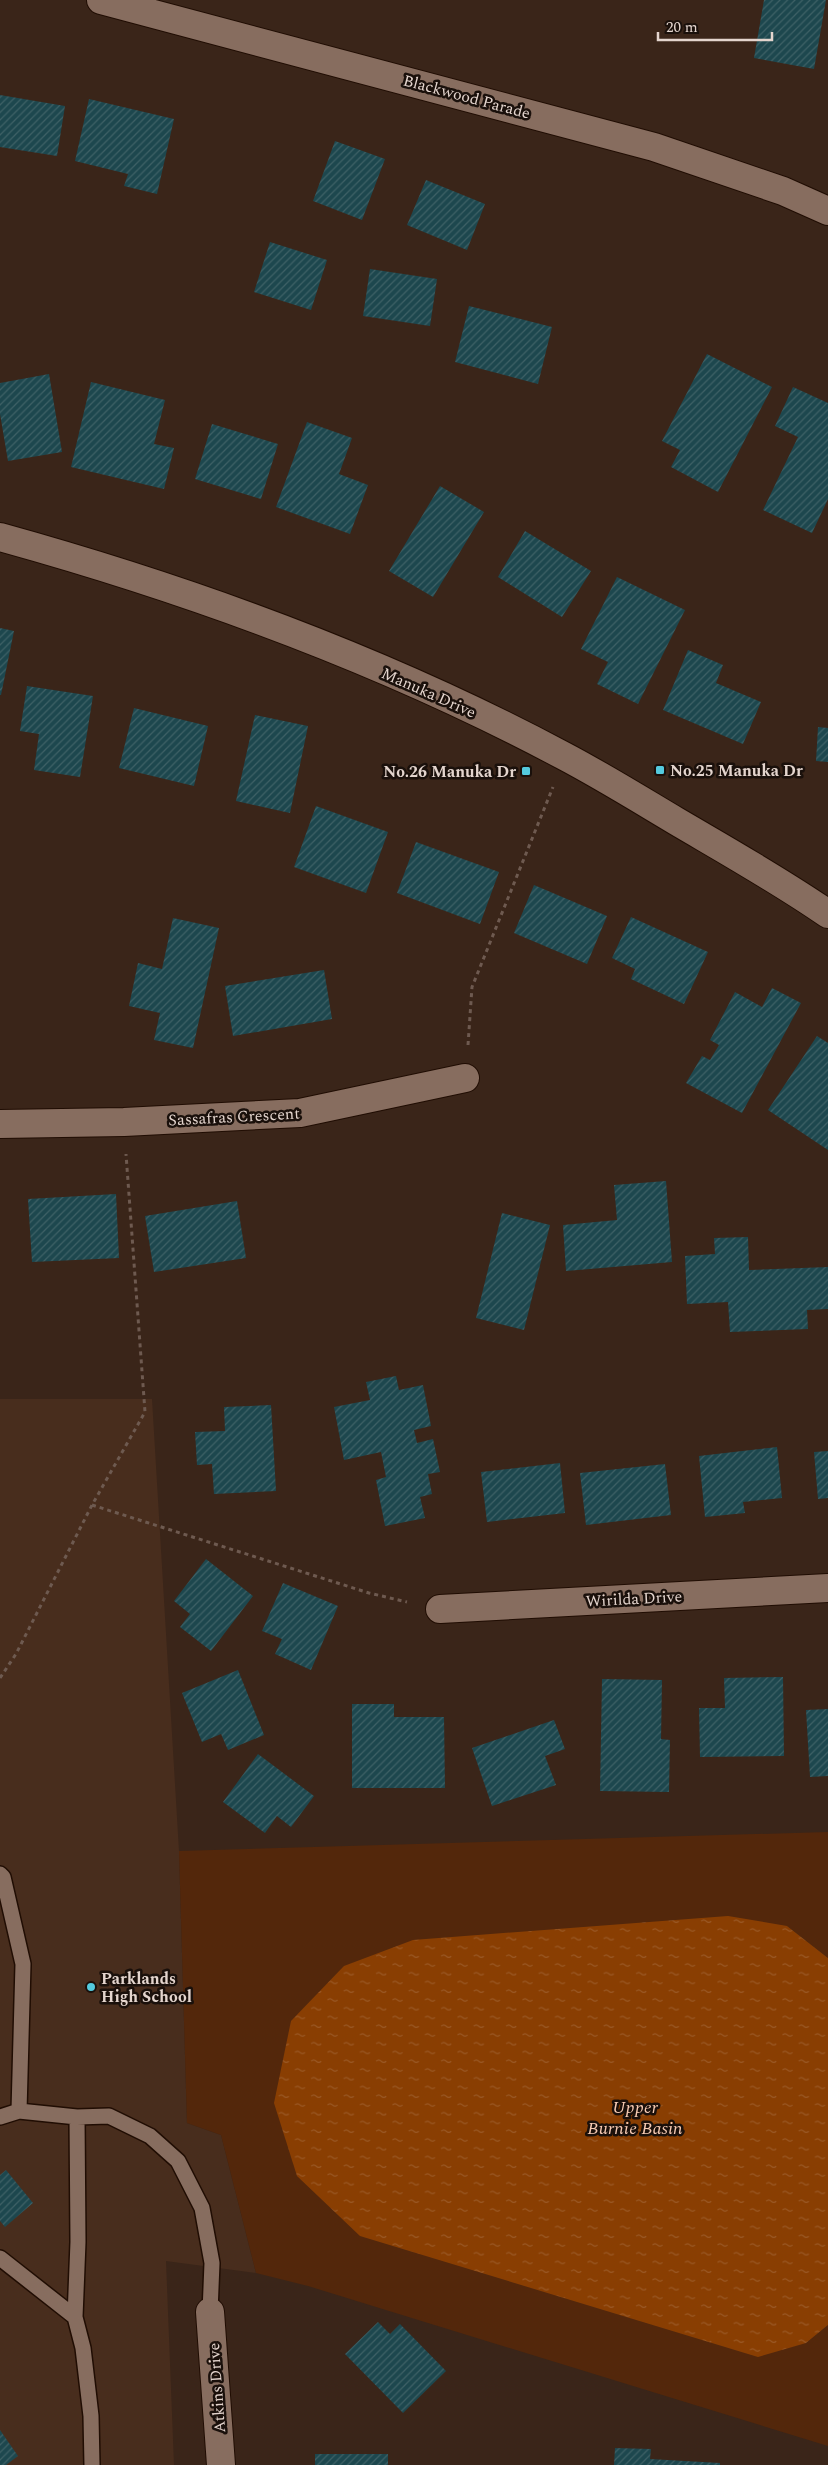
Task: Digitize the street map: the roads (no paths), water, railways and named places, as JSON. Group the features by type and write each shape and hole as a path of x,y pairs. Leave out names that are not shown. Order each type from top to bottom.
{"street":[{"name":"Blackwood Parade","path":"102,0 654,147 783,191 828,210"},
{"name":"Manuka Drive","path":"0,537 65,555 274,624 448,699 565,756 779,880 828,914"},
{"name":"Sassafras Crescent","path":"0,1124 124,1122 300,1113 465,1078"},
{"name":"Wirilda Drive","path":"440,1609 828,1588"},
{"name":"Atkins Drive","path":"210,2312 221,2465"}],"lane":[{"path":"0,1874 3,1877 23,1964 19,2111"},
{"path":"0,2117 19,2111 77,2116 109,2116 150,2136 178,2161 202,2208 212,2263 210,2312"},
{"path":"77,2116 78,2242 75,2317 83,2348 90,2406 92,2465"},
{"path":"0,2258 75,2317"}],"water":[{"name":"Upper Burnie Basin","path":"728,1916 787,1926 828,1958 828,2325 806,2343 758,2357 360,2236 297,2176 274,2103 291,2021 344,1966 413,1940"}],"place":[{"name":"No.25 Manuka Dr","path":"660,770"},
{"name":"No.26 Manuka Dr","path":"526,771"},
{"name":"Parklands High School","path":"91,1987"}]}
